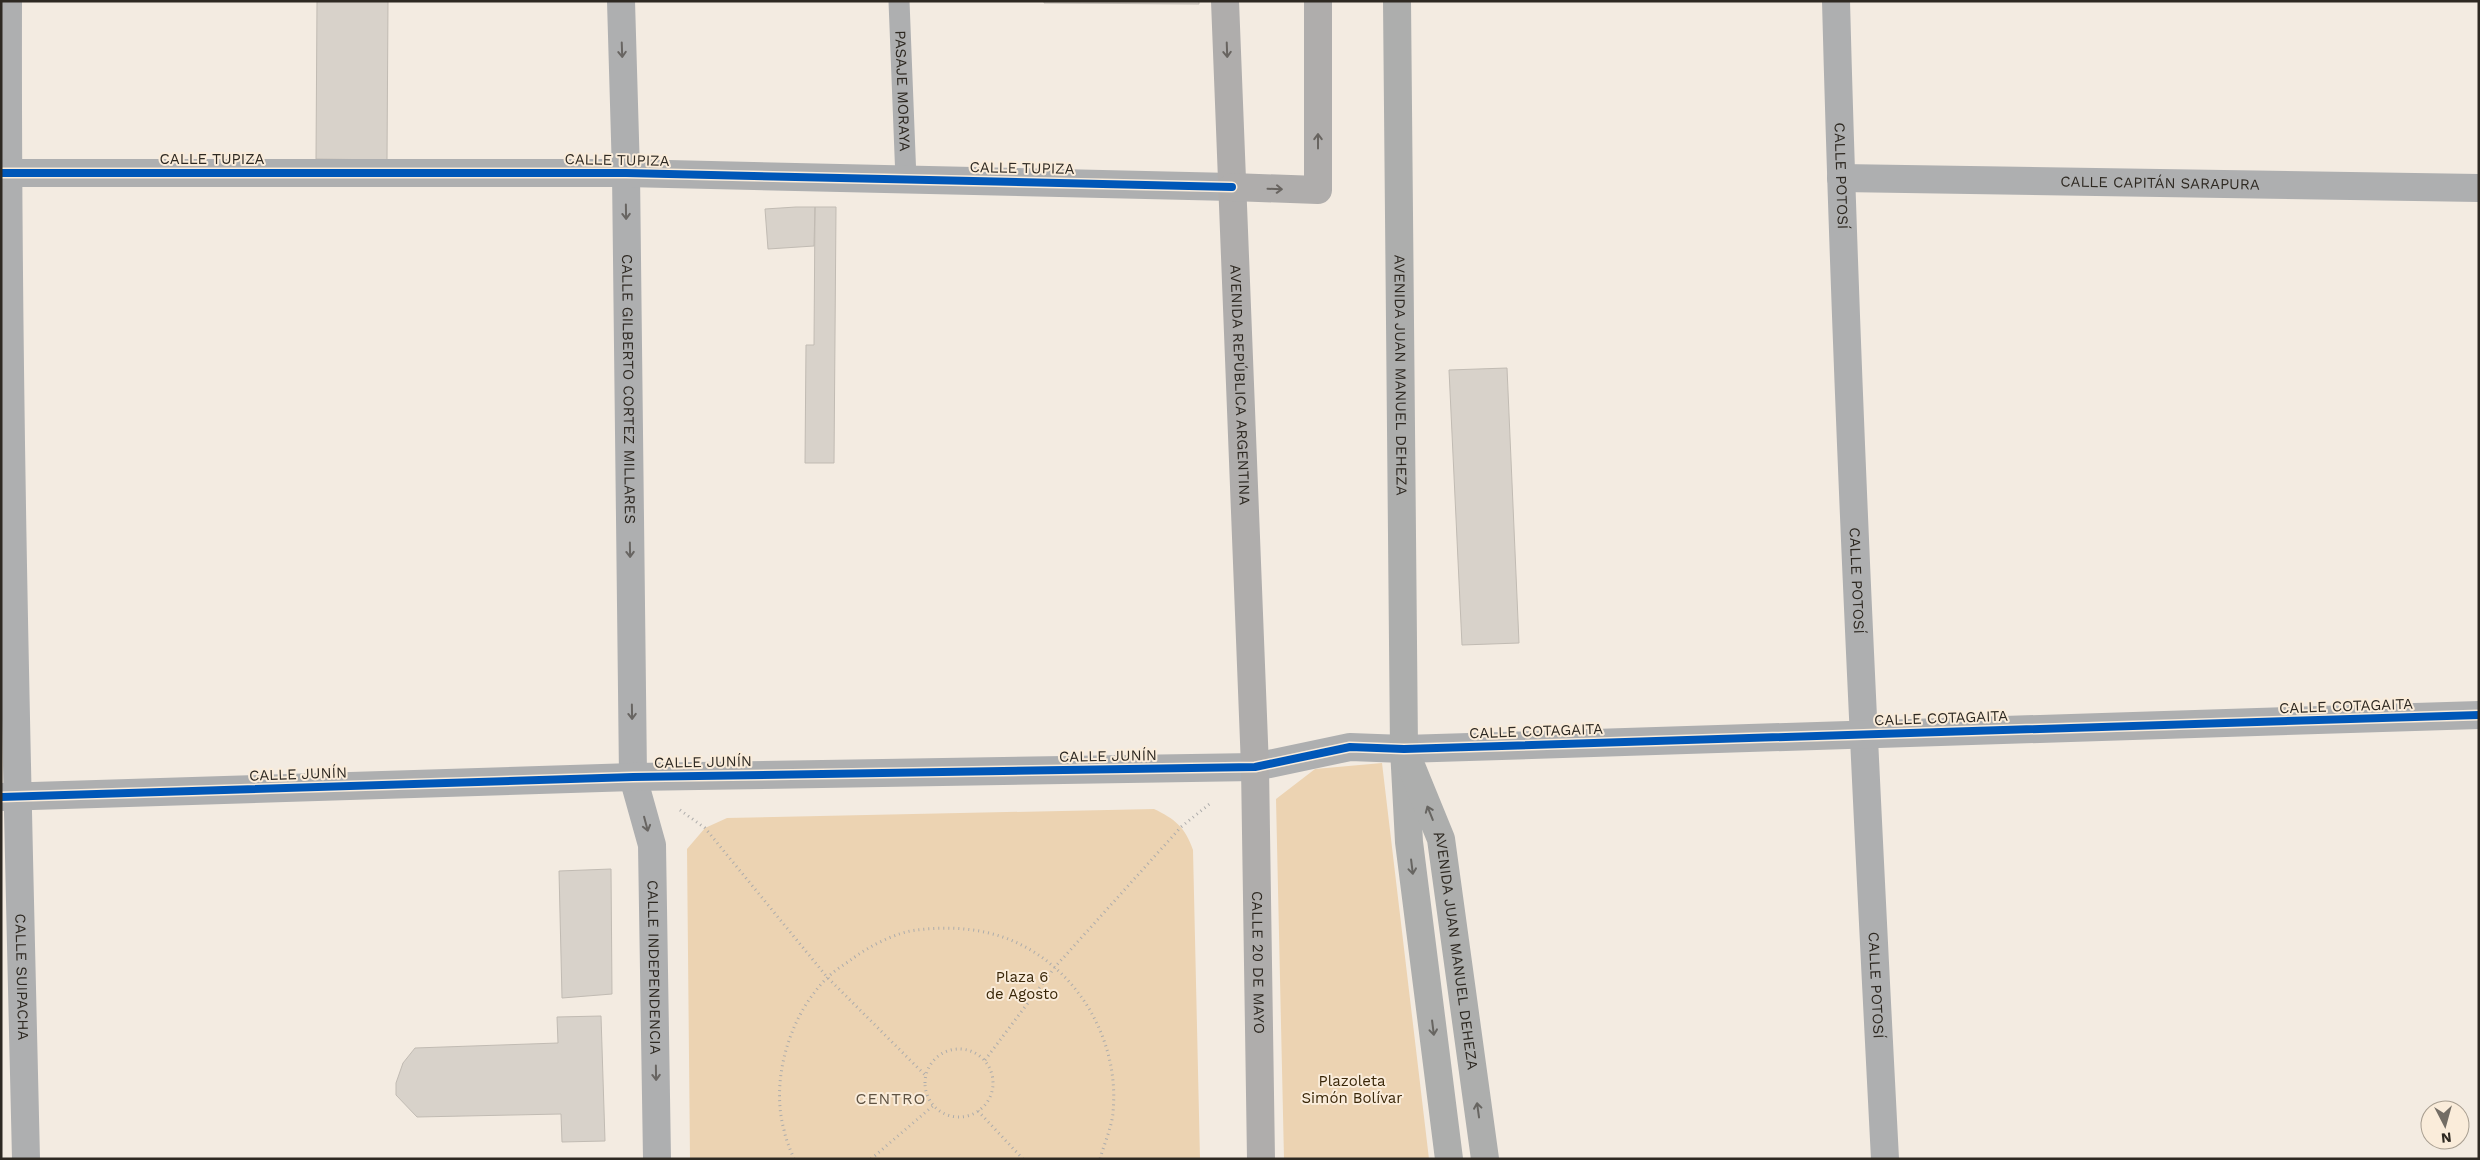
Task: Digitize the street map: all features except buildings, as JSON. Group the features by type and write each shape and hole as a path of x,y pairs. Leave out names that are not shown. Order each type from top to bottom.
{"highway":[{"name":"AVENIDA REPÚBLICA ARGENTINA","path":"1225,1 1255,767"},
{"name":"CALLE TUPIZA","path":"1232,187 1318,190 1318,1"},
{"name":"CALLE 20 DE MAYO","path":"1255,767 1262,1159"}],"main road":[{"name":"AVENIDA JUAN MANUEL DEHEZA","path":"1396,1 1404,748 1409,842 1449,1159"},
{"name":"AVENIDA JUAN MANUEL DEHEZA","path":"1404,748 1441,839 1485,1159"}],"street":[{"name":"CALLE SUIPACHA","path":"8,1 4,173 9,797 26,1159"},
{"name":"CALLE GILBERTO CORTEZ MILLARES","path":"621,1 626,173 633,777"},
{"name":"CALLE POTOSÍ","path":"1836,1 1841,178 1863,734 1885,1159"},
{"name":"CALLE TUPIZA","path":"4,173 626,173 1232,187"},
{"name":"CALLE CAPITÁN SARAPURA","path":"1841,178 2479,188"},
{"name":"CALLE COTAGAITA","path":"1404,748 2479,715"},
{"name":"CALLE JUNÍN","path":"9,797 633,777 1255,767 1350,747 1404,748"},
{"name":"CALLE INDEPENDENCIA","path":"633,777 652,845 657,1159"}],"lane":[{"name":"PASAJE MORAYA","path":"900,1 906,180"}],"path":[{"path":"985,1060 1055,967 1181,827 1255,767"},
{"path":"633,777 705,828 827,977 926,1076"},
{"path":"794,1159 783,1129 779,1088 786,1047 802,1010 827,977 868,947 915,930 965,928 1013,941 1055,967 1091,1008 1111,1058 1114,1112 1100,1159"},
{"path":"956,1049 967,1050 985,1060 991,1070 994,1082 992,1093 987,1103 978,1111 960,1117 941,1111 934,1105 926,1091 926,1076 929,1065 937,1057 956,1049"},
{"path":"870,1159 934,1105"},
{"path":"978,1111 1023,1159"}],"green space":[{"name":"Plazoleta Simón Bolívar","path":"1382,763 1429,1159 1284,1159 1276,799 1315,769"},
{"name":"Plaza 6 de Agosto","path":"1154,809 1168,816 1183,830 1193,850 1200,1159 690,1159 687,849 705,828 727,818"}],"cycle path":[{"path":"1,173 626,173 1232,187"},
{"path":"1,797 633,777 1255,767 1350,747 1404,749 2479,715"}],"district":[{"name":"CENTRO","path":"891,1098"}]}
